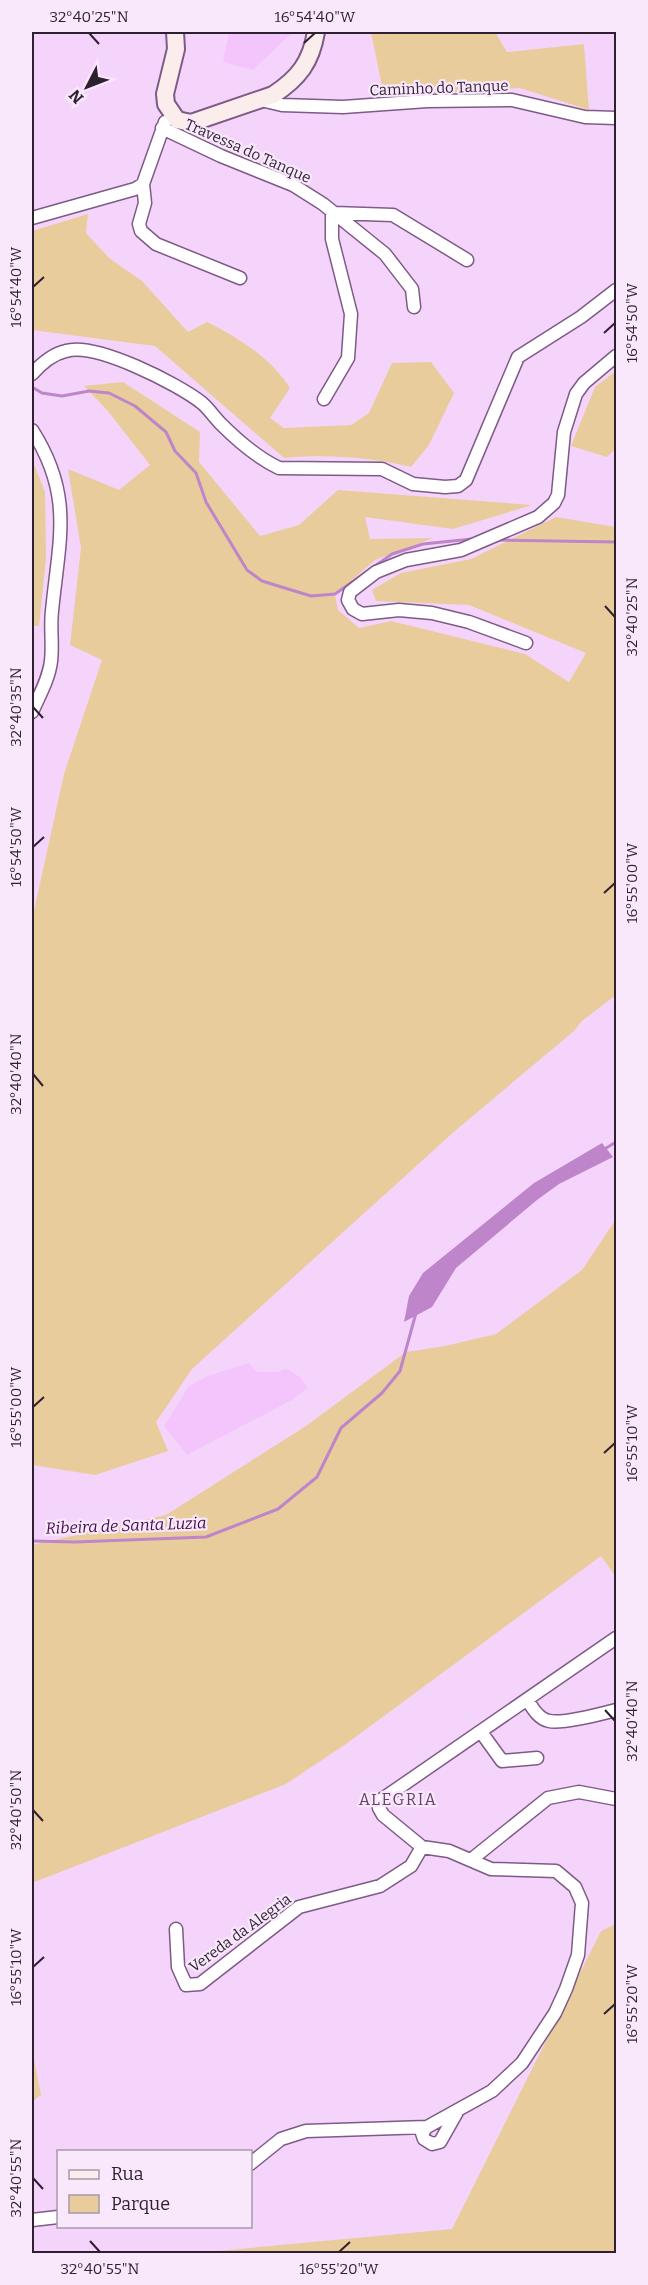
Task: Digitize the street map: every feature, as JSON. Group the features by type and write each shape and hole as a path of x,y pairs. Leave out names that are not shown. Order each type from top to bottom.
{"main road":[{"path":"175,32 176,49 165,94 170,113 177,120 191,123 273,95 298,76 308,62 316,32"}],"street":[{"name":"Caminho do Tanque","path":"261,100 282,105 343,107 427,101 512,100 585,117 616,118"},
{"path":"170,113 162,128 143,184 145,203 139,224 146,238 240,278"},
{"name":"Travessa do Tanque","path":"162,128 221,156 293,184 385,254 412,289 414,307"},
{"path":"32,218 135,189 143,184"},
{"path":"324,399 348,358 351,314 332,239 333,213 393,215 466,260"},
{"path":"32,374 45,361 67,350 84,351 141,368 171,382 203,404 222,425 267,462 279,468 382,469 413,484 458,486 466,480 518,357 581,317 616,290"},
{"path":"526,643 469,622 432,613 399,610 362,614 353,609 348,600 354,586 376,572 422,555 461,550 538,517 554,503 558,495 564,432 576,394 584,383 616,356"},
{"path":"32,430 53,466 59,501 62,545 51,612 48,676 32,712"},
{"path":"252,2162 280,2139 306,2131 426,2127 492,2091 522,2063 555,2013 578,1955 583,1921 582,1903 575,1887 556,1871 491,1869 472,1859 422,1846 383,1815 379,1808 381,1800 528,1701 616,1638"},
{"path":"528,1701 535,1713 548,1721 594,1716 616,1710"},
{"path":"481,1732 502,1761 537,1758"},
{"path":"472,1859 548,1798 579,1792 616,1799"},
{"name":"Vereda da Alegria","path":"176,1929 178,1967 186,1985 200,1984 299,1907 380,1886 411,1866 422,1846"},
{"path":"426,2127 422,2133 424,2139 432,2144 440,2142 457,2112"},
{"path":"32,2220 57,2217"}],"shaded area":[{"path":"229,32 293,32 253,70 223,62"},
{"path":"602,1143 613,1157 559,1184 537,1200 456,1268 432,1307 404,1322 409,1296 423,1273 534,1183"},
{"path":"249,1363 257,1372 278,1372 286,1368 300,1377 308,1388 292,1400 187,1455 164,1426 189,1386 208,1376"}],"green space":[{"path":"371,32 495,32 507,52 584,44 589,110 520,88 384,96"},
{"path":"88,214 86,233 109,258 142,281 188,332 207,322 242,342 274,367 290,388 270,418 284,428 351,425 369,413 392,363 431,362 454,393 429,445 411,467 348,457 284,458 155,346 32,330 32,231"},
{"path":"616,371 616,448 607,457 571,446 595,387"},
{"path":"123,382 200,432 199,462 260,536 299,525 338,490 532,505 453,529 365,517 370,539 433,538 375,560 335,595 338,610 359,628 391,621 525,654 569,682 586,653 469,605 376,601 372,590 401,573 471,559 556,517 616,527 616,995 582,1021 574,1031 456,1130 192,1369 156,1422 168,1451 95,1475 32,1465 32,920 64,774 102,660 70,645 81,548 68,469 119,490 150,465 107,410 84,386"},
{"path":"32,459 45,492 46,558 39,626 32,626"},
{"path":"616,1219 616,1577 601,1556 346,1744 286,1784 32,1883 32,1545 166,1515 306,1426 406,1352 496,1334 582,1270"},
{"path":"616,1924 616,2253 186,2254 452,2229 601,1931"},
{"path":"32,2049 41,2095 32,2102"}],"waterway":[{"path":"32,387 42,393 62,396 89,391 109,393 135,406 166,432 175,451 196,473 206,502 247,570 262,581 311,596 335,594 392,554 423,544 472,539"},
{"path":"497,540 616,542"},
{"name":"Ribeira de Santa Luzia","path":"603,1150 616,1142"},
{"name":"Ribeira de Santa Luzia","path":"32,1541 75,1542 206,1537 278,1509 317,1477 341,1428 382,1393 400,1371 416,1313"}],"district":[{"name":"ALEGRIA","path":"398,1799"}]}
